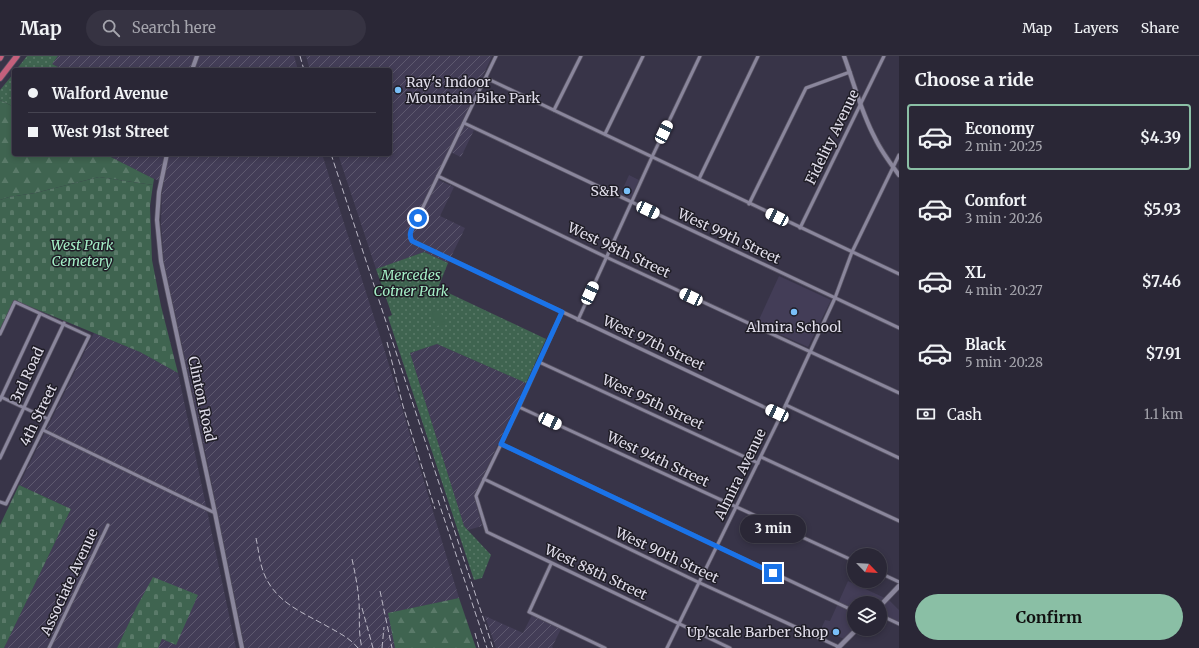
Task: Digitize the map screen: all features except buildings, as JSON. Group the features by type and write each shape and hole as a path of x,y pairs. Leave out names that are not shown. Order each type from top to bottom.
{"highway":[{"path":"0,78 17,56"}],"main road":[{"path":"887,599 899,586"},
{"path":"839,648 850,636"}],"street":[{"path":"193,68 196,56"},
{"path":"438,176 496,56"},
{"path":"554,110 581,56"},
{"path":"605,134 643,56"},
{"path":"578,320 631,202 700,56"},
{"path":"699,179 758,56"},
{"path":"844,56 860,105 874,138 899,175"},
{"name":"Fidelity Avenue","path":"800,228 884,56"},
{"path":"749,204 806,88 850,72"},
{"path":"486,78 899,274"},
{"name":"West 99th Street","path":"464,123 899,328"},
{"name":"Almira Avenue","path":"667,648 811,352 835,298 852,252 899,155"},
{"name":"Clinton Road","path":"167,156 158,192 157,220 161,261 215,513 242,648"},
{"name":"West 97th Street","path":"438,176 410,234 412,241 781,415"},
{"name":"West 98th Street","path":"438,176 606,257 899,393"},
{"path":"0,334 15,302 64,323"},
{"path":"484,479 519,407 562,312"},
{"path":"40,314 0,398 48,419"},
{"name":"4th Street","path":"0,502 6,504 89,336 64,323"},
{"name":"3rd Road","path":"0,458 64,323"},
{"name":"West 95th Street","path":"539,362 758,463"},
{"path":"786,405 899,458"},
{"name":"West 94th Street","path":"519,407 847,558"},
{"path":"43,430 215,513"},
{"path":"501,444 847,608"},
{"path":"761,456 899,521"},
{"name":"West 88th Street","path":"484,479 476,496 487,532 730,648"},
{"name":"West 90th Street","path":"484,479 839,648"},
{"name":"Associate Avenue","path":"49,648 108,525"},
{"path":"552,564 529,612 605,648"},
{"path":"887,576 899,582"},
{"path":"887,618 899,624"}],"shaded area":[{"path":"58,56 294,56 297,68 60,68 52,64"},
{"path":"306,56 492,56 461,124 474,130 461,157 448,151 436,179 454,187 440,216 465,228 448,263 424,252 376,269 339,156 392,156 392,68 309,68"},
{"path":"109,156 323,156 386,355 459,598 389,613 395,648 245,648 208,465 164,262 161,224 162,193 164,182 154,179"},
{"path":"629,175 639,180 630,200 620,195"},
{"name":"Almira School","path":"779,276 831,300 808,347 757,324"},
{"path":"94,333 140,352 178,373 236,648 158,648 162,639 176,645 136,608 117,648 4,648 71,509 19,485"},
{"path":"437,344 526,383 474,496 482,526 468,530 464,526 410,353"},
{"path":"847,583 847,588 863,588 881,596 847,596 847,636 844,639 821,629 825,620 830,621"},
{"path":"887,598 899,610 899,623 887,617"},
{"path":"532,615 561,629 552,647 553,648 496,648 485,616 523,633"}],"green space":[{"path":"27,56 58,56 52,64 60,68 18,68"},
{"path":"12,75 12,106 0,100 0,90"},
{"path":"0,100 12,106 12,156 109,156 154,179 153,185 99,177 0,200"},
{"name":"West Park Cemetery","path":"99,177 153,185 150,206 152,260 161,306 178,373 140,352 14,300 0,329 0,200"},
{"name":"Mercedes Cotner Park","path":"424,252 448,263 438,288 546,339 526,383 437,344 410,353 464,526 491,555 482,578 474,580 388,317 392,315 376,269"},
{"path":"440,310 445,324 436,326 432,312"},
{"path":"19,485 71,509 4,648 0,648 0,525"},
{"path":"153,577 198,595 176,645 162,639 158,648 117,648 136,608"},
{"path":"459,598 476,648 395,648 388,613"}],"railway":[{"path":"300,56 303,68"},
{"path":"332,156 493,648"},
{"path":"387,342 403,406 435,509"},
{"path":"438,500 487,648"},
{"path":"256,538 261,565 267,580 278,595 300,612 338,632 358,648"},
{"path":"352,559 359,596 362,648"},
{"path":"380,591 392,648"},
{"path":"362,608 373,648"},
{"path":"382,648 384,627"},
{"path":"475,633 479,648"}],"place":[{"name":"Ray's Indoor Mountain Bike Park","path":"398,90"},
{"name":"S&R","path":"627,191"},
{"name":"Almira School","path":"794,312"},
{"name":"Up'scale Barber Shop","path":"836,632"}],"route":[{"path":"418,218 410,234 412,241 562,312 501,444 773,573"}]}
